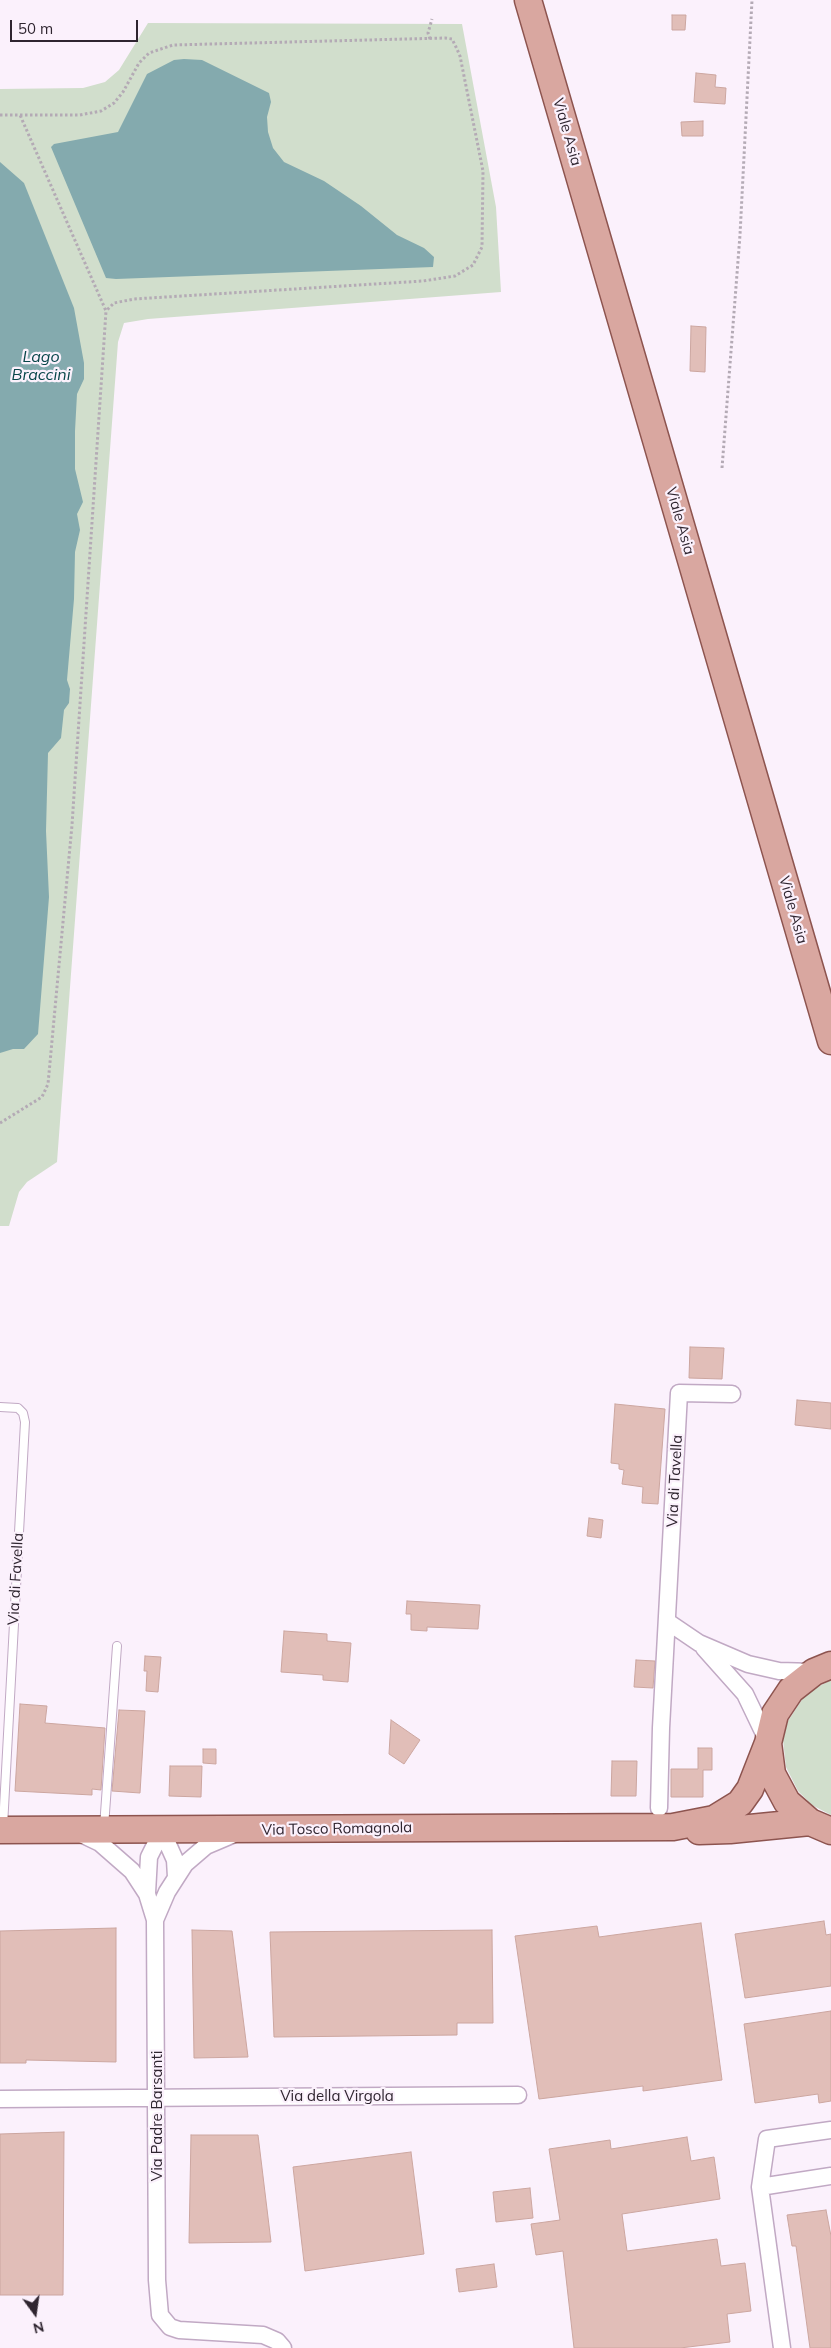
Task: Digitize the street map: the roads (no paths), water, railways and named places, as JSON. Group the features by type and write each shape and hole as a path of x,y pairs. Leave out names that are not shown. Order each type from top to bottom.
{"main road":[{"name":"Viale Asia","path":"528,0 831,1042"},
{"path":"822,1668 802,1679 782,1701 775,1714 768,1743 772,1774 781,1793 794,1809 822,1831"},
{"name":"Via Tosco Romagnola","path":"1,1830 249,1830 666,1817 714,1819 740,1803 750,1789 768,1743"},
{"name":"Via Tosco Romagnola","path":"666,1817 708,1831 822,1831"}],"street":[{"name":"Via di Tavella","path":"666,1817 668,1622 679,1393 732,1394"},
{"path":"668,1622 699,1643 748,1664 768,1669 822,1668"},
{"path":"699,1643 745,1694 768,1743"},
{"name":"Via Padre Barsanti","path":"73,1830 100,1843 124,1863 147,1894 155,1920 157,2280 159,2312 168,2326 179,2330 263,2335 277,2341 283,2348"},
{"name":"Via Padre Barsanti","path":"155,1920 167,1892 192,1856 206,1846 226,1836 249,1830"},
{"path":"162,1831 176,1860 176,1877"},
{"name":"Via Padre Barsanti","path":"147,1894 149,1857 162,1831"},
{"name":"Via della Virgola","path":"0,2099 518,2095"},
{"path":"782,2348 760,2187 767,2139 831,2130"},
{"path":"760,2187 831,2176"}],"lane":[{"name":"Via di Favella","path":"0,1406 18,1408 23,1413 25,1422 1,1830"},
{"path":"103,1831 117,1646"}],"water":[{"path":"174,60 202,60 269,93 271,102 267,117 268,132 273,148 284,162 324,181 361,206 397,235 424,248 434,257 433,267 106,278 51,147 54,144 118,132 147,74"},
{"name":"Lago Braccini","path":"0,162 24,183 74,308 84,363 84,379 77,394 75,431 75,469 83,502 77,514 80,530 75,552 74,599 67,680 70,689 69,703 64,710 61,738 48,753 46,831 49,897 38,1034 24,1049 13,1049 0,1053"}]}
